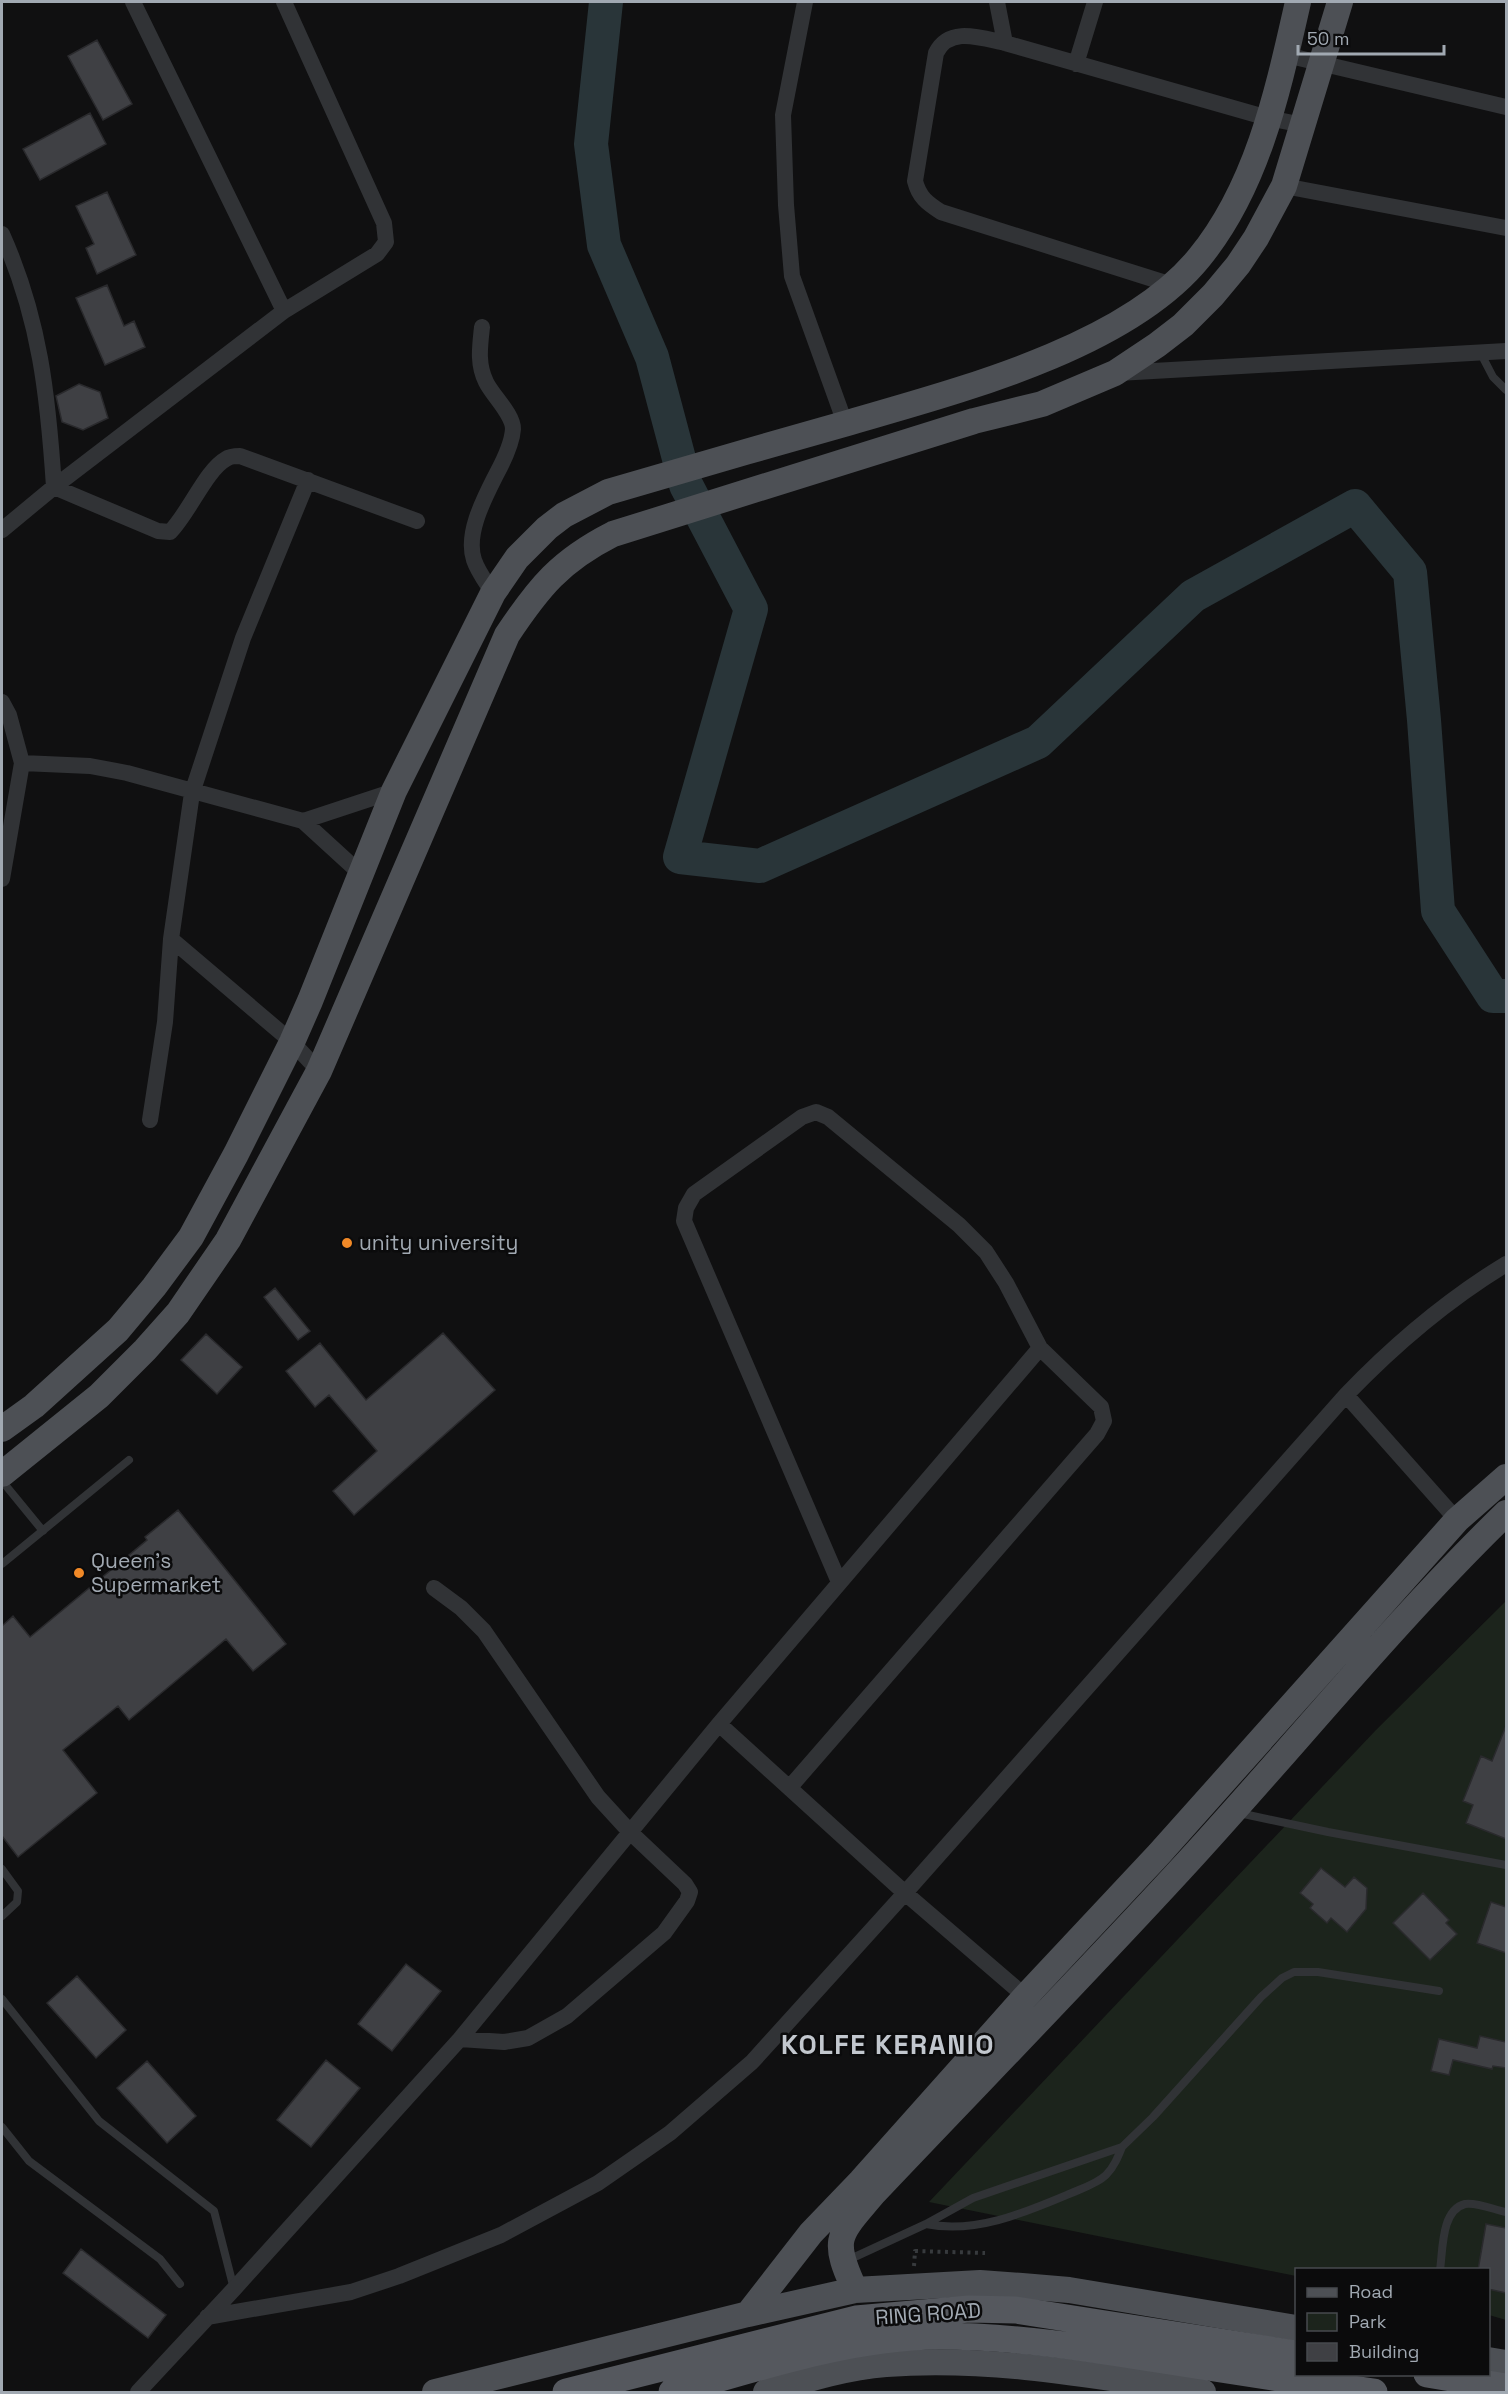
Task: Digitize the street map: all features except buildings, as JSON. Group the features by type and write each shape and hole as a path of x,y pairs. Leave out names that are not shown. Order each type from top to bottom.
{"highway":[{"name":"RING ROAD","path":"566,2392 856,2319 948,2310 1016,2310 1295,2354"},
{"name":"RING ROAD","path":"672,2392 829,2350 874,2342 937,2336 995,2338 1079,2346 1374,2392"},
{"path":"1439,2376 1506,2387"}],"main road":[{"path":"2,1429 34,1406 118,1330 191,1237 292,1042 394,791 493,592 517,558 547,528 564,515 608,492 916,404 997,377 1079,344 1130,317 1174,286 1200,257 1218,231 1250,173 1286,55 1298,2"},
{"path":"2,1474 99,1396 178,1313 228,1240 319,1071 507,635 546,581 584,549 613,534 974,421 1042,404 1115,373 1157,345 1183,325 1213,295 1238,265 1256,238 1284,186 1340,2"},
{"path":"1130,317 1157,345"},
{"path":"748,2314 811,2233 861,2181 1025,1997 1167,1845 1457,1520 1506,1477"},
{"path":"855,2290 842,2263 839,2246 844,2229 858,2212 1195,1853 1451,1566 1506,1513"},
{"path":"435,2392 748,2314 855,2290 980,2283 1069,2290 1295,2328"},
{"path":"1490,2360 1506,2363"},
{"path":"766,2392 816,2377 884,2364 973,2362 1047,2369 1203,2392"}],"street":[{"path":"134,2 285,311"},
{"path":"2,531 54,487 285,311 377,254 386,242 384,223 284,2"},
{"path":"805,2 783,115 786,205 792,276 845,423"},
{"path":"997,2 1005,43"},
{"path":"1076,64 1095,2"},
{"path":"1174,286 941,212 925,202 918,192 915,181 936,53 941,43 950,37 964,35 1005,43 1268,118 1303,125"},
{"path":"1286,55 1506,107"},
{"path":"1284,186 1506,228"},
{"path":"2,235 27,296 41,357 48,407 54,487"},
{"path":"482,327 479,351 481,366 486,382 513,427 510,445 483,500 472,537 473,558 493,592"},
{"path":"1115,373 1506,351"},
{"path":"54,487 158,531 170,532 180,522 217,466 228,457 240,456 417,521"},
{"path":"150,1120 165,1022 171,939 192,793 243,638 308,480"},
{"path":"2,702 9,714 22,763 2,879"},
{"path":"22,763 90,766 127,773 192,793 303,821 361,874"},
{"path":"303,821 394,791"},
{"path":"171,939 292,1042 319,1071"},
{"path":"790,1786 1097,1434 1104,1421 1101,1407 1040,1348 1006,1283 986,1252 959,1225 828,1117 816,1112 802,1117 694,1194 686,1208 684,1221 839,1581"},
{"path":"207,2317 351,2292 399,2276 501,2235 598,2183 670,2133 752,2062 905,1893 1346,1395 1383,1357 1423,1323 1506,1264"},
{"path":"138,2392 460,2039 839,1581 1040,1348"},
{"path":"1346,1395 1457,1520"},
{"path":"434,1588 461,1608 484,1631 598,1797 630,1832 685,1884 690,1892 687,1901 664,1933 567,2016 528,2038 504,2043 460,2039"},
{"path":"719,1724 790,1786 905,1893 1045,2013"}],"lane":[{"path":"1480,352 1493,377 1506,390"},
{"path":"2,1564 129,1460"},
{"path":"2,1481 43,1531"},
{"path":"1232,1811 1328,1832 1506,1865"},
{"path":"2,1869 18,1891 17,1902 2,1916"},
{"path":"842,2263 926,2224 973,2198 1122,2147 1153,2117 1261,1997 1282,1978 1294,1972 1318,1972 1439,1991"},
{"path":"2,1999 99,2121 214,2211 234,2289"},
{"path":"2,2127 29,2161 160,2259 180,2284"},
{"path":"926,2224 944,2228 979,2225 1034,2209 1104,2177 1116,2163 1122,2147"},
{"path":"1440,2268 1448,2219 1456,2208 1467,2204 1506,2212"}],"green space":[{"path":"1506,1601 1506,2320 1490,2315 1490,2268 1295,2268 1295,2276 929,2202 1376,1730"}],"waterway":[{"path":"606,2 591,144 604,245 652,357 686,485 751,609 680,857 760,866 1038,742 1193,596 1355,506 1410,572 1438,911 1493,996 1506,996"}],"place":[{"name":"unity university","path":"347,1243"},
{"name":"Queen's Supermarket","path":"79,1573"}],"district":[{"name":"KOLFE KERANIO","path":"888,2045"}]}
